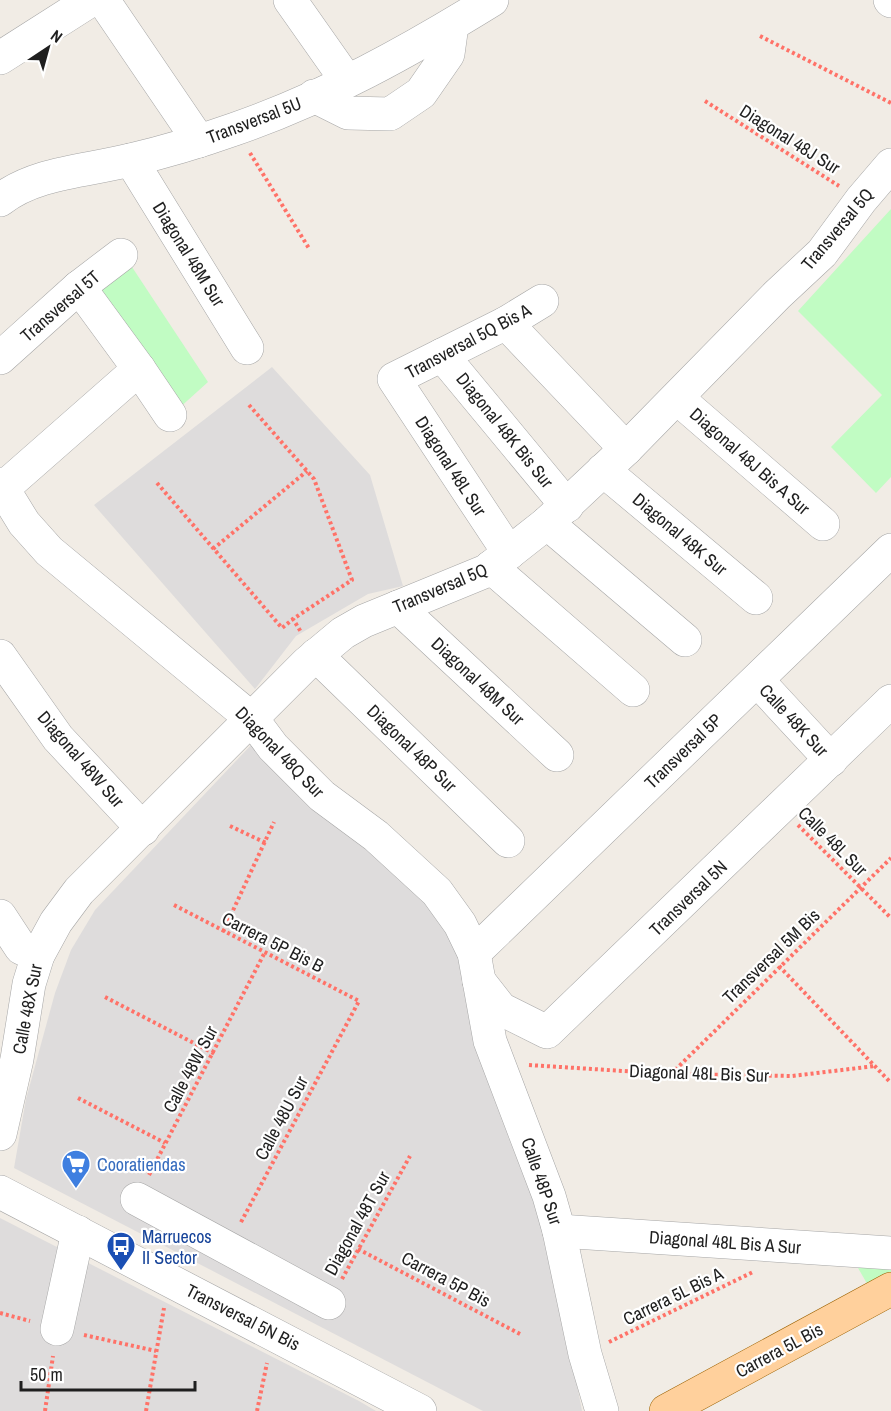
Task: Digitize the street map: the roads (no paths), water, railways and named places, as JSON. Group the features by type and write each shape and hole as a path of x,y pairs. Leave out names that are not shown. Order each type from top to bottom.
{"main road":[{"name":"Carrera 5L Bis","path":"666,1411 889,1295"}],"street":[{"path":"0,58 91,0"},
{"path":"103,0 199,141"},
{"path":"290,0 347,81"},
{"name":"Transversal 5U","path":"0,200 30,182 131,160 236,129 347,81 452,25 492,0"},
{"path":"314,96 348,112 390,114 421,93 448,54 452,25"},
{"name":"Diagonal 48M Sur","path":"131,160 247,348"},
{"name":"Transversal 5Q","path":"38,955 56,922 79,891 143,830 316,655 357,625 500,560 557,514 677,399 777,295 822,252 891,165"},
{"name":"Transversal 5T","path":"0,358 79,287 121,255"},
{"path":"79,287 140,369 170,416"},
{"name":"Transversal 5Q Bis A","path":"394,380 542,302"},
{"name":"Diagonal 48K Sur","path":"506,323 615,460 756,598"},
{"name":"Diagonal 48K Bis Sur","path":"442,354 557,514 685,640"},
{"path":"1,488 140,369"},
{"name":"Diagonal 48L Sur","path":"394,380 500,560"},
{"name":"Diagonal 48J Bis A Sur","path":"677,399 823,524"},
{"name":"Diagonal 48Q Sur","path":"1,488 24,523 49,551 252,719 273,747 322,796 376,836 437,892 460,924 476,966"},
{"name":"Transversal 5P","path":"476,966 757,680 891,550"},
{"path":"500,560 633,690"},
{"name":"Diagonal 48M Sur","path":"398,607 557,755"},
{"name":"Diagonal 48P Sur","path":"316,655 508,841"},
{"name":"Diagonal 48W Sur","path":"0,656 58,738 143,830"},
{"name":"Calle 48K Sur","path":"757,680 831,760"},
{"name":"Transversal 5N","path":"476,966 501,1009 547,1032 891,700"},
{"path":"0,916 21,948 38,955"},
{"name":"Calle 48X Sur","path":"0,1134 17,1059 28,984 38,955"},
{"name":"Calle 48P Sur","path":"476,966 490,1041 549,1196 559,1231 585,1354 602,1411"},
{"name":"Transversal 5N Bis","path":"0,1192 78,1232 271,1344 420,1411"},
{"path":"137,1199 329,1303"},
{"name":"Diagonal 48L Bis A Sur","path":"559,1231 891,1253"},
{"path":"57,1329 78,1232"},
{"path":"271,1344 294,1285"}],"place":[{"name":"Cooratiendas","path":"76,1190"},
{"name":"Marruecos II Sector","path":"121,1272"}]}
